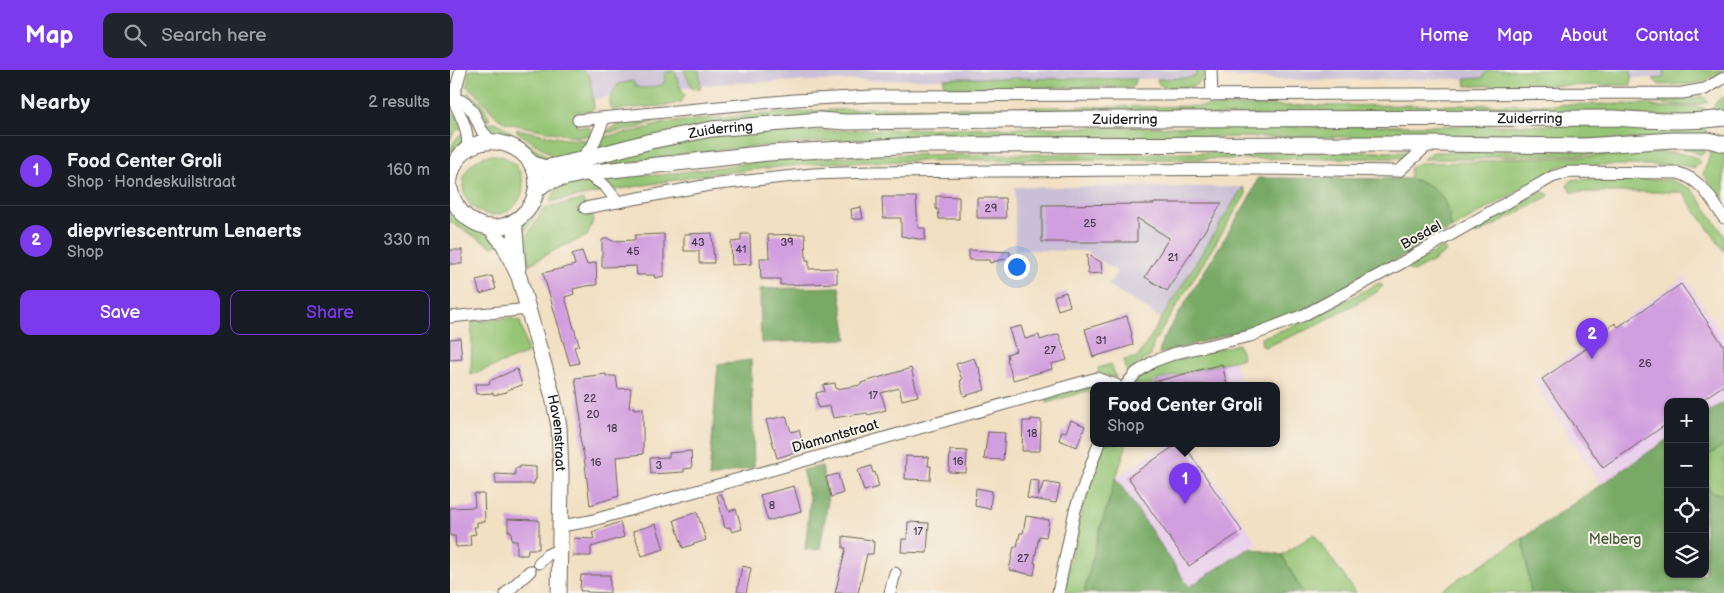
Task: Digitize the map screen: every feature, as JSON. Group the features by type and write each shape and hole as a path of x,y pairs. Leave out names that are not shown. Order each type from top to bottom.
{"main road":[{"name":"Zuiderring","path":"536,190 548,182 583,167 651,141 712,129 819,120 846,122 1615,118 1637,120 1707,120 1724,118"},
{"name":"Zuiderring","path":"531,163 545,168 583,167 768,153 918,145 1429,144 1585,146 1672,140 1708,140 1724,144"},
{"path":"450,179 453,167 467,149 482,142 491,141 505,143 515,147 524,154 531,163 536,178 536,190 530,206 515,221 501,226 490,227 471,221 453,205 450,189"},
{"name":"Havenstraat","path":"515,221 519,276"},
{"name":"Havenstraat","path":"490,227 504,245 519,276 553,397 559,426 561,446 559,593"}],"street":[{"path":"461,70 452,98 466,128 469,139 467,149"},
{"path":"1212,70 1212,95"},
{"name":"Zuiderring","path":"578,120 795,100 874,96 1682,93 1705,89 1724,78"},
{"path":"452,98 465,102 473,112 482,131 491,141"},
{"path":"604,119 583,167 605,186 617,202"},
{"path":"585,208 709,185 761,178 823,174 1248,169 1400,171 1429,144"},
{"name":"Bosdel","path":"1128,382 1136,372 1154,361 1176,353 1250,336 1304,315 1396,266 1552,177 1568,172 1686,175 1700,184 1724,218"},
{"path":"450,318 528,309"},
{"name":"Diamantstraat","path":"561,526 590,521 1097,378 1108,382"},
{"path":"1058,593 1075,510 1098,447"},
{"path":"539,563 547,554 560,549"},
{"path":"506,593 530,571"},
{"path":"890,593 895,573"}],"shaded area":[{"path":"583,70 1198,70 1195,76 1189,78 975,78 725,83 593,99 590,77"},
{"path":"1224,70 1488,70 1482,78 1465,79 1298,80 1224,77"},
{"path":"1631,70 1664,70 1664,78 1631,78"},
{"path":"1015,187 1243,187 1162,319 1108,285 1117,271 1086,251 1015,250"},
{"path":"1685,277 1724,337 1724,402 1709,411 1709,398 1664,398 1664,442 1600,484 1533,381"},
{"path":"1234,360 1240,382 1157,382"},
{"path":"1161,447 1193,447 1257,543 1190,587 1116,478"}],"green space":[{"path":"469,70 583,70 590,77 594,108 591,111 576,112 577,126 589,127 592,132 591,135 577,137 506,123 500,120 478,95 467,87"},
{"path":"684,70 699,70 701,88 693,89"},
{"path":"1198,70 1204,70 1203,77 1195,85 1189,87 1163,87 1158,83 1157,79 1189,78 1195,76"},
{"path":"1488,70 1631,70 1631,85 1466,86 1465,79 1482,78"},
{"path":"1664,70 1724,70 1702,82 1659,85 1653,79 1664,78"},
{"path":"675,71 679,85 685,95 681,102 670,105 613,110 610,100 618,84 633,81 635,85 641,88 662,85 665,81 664,73"},
{"path":"944,79 1137,79 1132,87 947,88 944,84"},
{"path":"467,92 482,103 490,119 483,121"},
{"path":"1703,96 1708,102 1694,105 1667,104 1644,100 1687,100"},
{"path":"1724,97 1724,110 1710,113 1717,101"},
{"path":"1645,104 1660,107 1697,107 1704,108 1706,111 1705,116 859,115 598,150 603,137 637,131 664,123 748,115 869,108"},
{"path":"450,109 457,116 461,128 455,131 450,140"},
{"path":"657,120 638,128 605,133 623,124"},
{"path":"496,122 545,155 549,162 539,161 502,137 493,134 484,124"},
{"path":"1706,125 1705,135 1614,140 1476,137 1277,137 825,141 729,149 610,166 581,165 631,149 752,130"},
{"path":"517,129 565,139 590,140 584,149 579,152 553,162 549,153 516,131"},
{"path":"463,133 462,146 450,162 452,146"},
{"path":"1705,143 1704,153 1701,155 1678,148 1653,148 1603,154 1495,156 1479,159 1423,159 1433,152 1601,150"},
{"path":"1710,144 1724,152 1724,201 1703,174 1710,155"},
{"path":"1409,152 1411,154 1404,158 959,160 822,163 716,173 615,190 601,176 660,175 765,161 873,155"},
{"path":"1661,152 1690,156 1699,159 1700,162 1695,168 1681,165 1563,165 1451,229 1450,213 1423,182 1410,179 1410,168 1418,163 1481,162 1506,158 1584,157"},
{"path":"487,155 499,155 510,160 518,168 523,179 521,197 510,210 499,215 487,215 476,210 468,202 463,191 463,179 468,168 476,160"},
{"path":"1258,178 1410,179 1428,185 1441,195 1448,210 1451,229 1322,301 1299,311 1261,325 1159,354 1162,341 1251,195"},
{"path":"1571,180 1671,180 1691,189 1724,235 1724,251 1682,192 1571,192 1567,186"},
{"path":"581,181 593,185 603,192 550,202 557,187"},
{"path":"553,185 522,236 521,228 526,218 539,199"},
{"path":"1243,187 1246,194 1153,344 1151,356 1134,366 1127,374 1124,360 1138,357"},
{"path":"1540,192 1547,193 1549,196 1476,235 1474,230"},
{"path":"583,200 587,214 593,214 593,221 587,236 557,249 528,265 526,237 543,210 547,207"},
{"path":"450,210 487,234 499,245 493,247 450,222"},
{"path":"1443,247 1446,252 1435,260 1413,272 1409,270 1408,267"},
{"path":"1379,283 1383,286 1377,292 1311,328 1265,347 1262,346 1261,338 1306,321"},
{"path":"839,287 847,339 761,343 760,289"},
{"path":"510,318 520,321 528,353 471,375 472,322"},
{"path":"1238,344 1243,358 1157,380 1157,382 1135,382 1142,374 1154,367"},
{"path":"751,360 754,467 709,478 718,364"},
{"path":"1111,364 1116,378 1099,374 1098,368"},
{"path":"1090,384 1090,392 1087,391 1047,403 1047,397"},
{"path":"1724,402 1724,445 1709,455 1709,443 1709,411"},
{"name":"Melberg","path":"1664,442 1664,578 1709,578 1709,488 1714,493 1724,494 1724,593 1531,593 1523,538"},
{"path":"1724,445 1724,494 1714,493 1709,488 1709,455"},
{"path":"1103,447 1126,447 1099,533 1084,593 1065,593 1071,554 1091,480"},
{"path":"822,466 828,501 820,549 805,550 810,500 802,470"},
{"path":"1116,478 1189,587 1249,548 1282,555 1303,593 1084,593 1099,533"},
{"path":"1314,534 1356,593 1303,593 1282,555"},
{"path":"1523,538 1531,593 1437,593"}],"building":[{"path":"936,196 959,197 959,219 939,219 938,209 936,209"},
{"path":"882,197 916,197 918,228 925,228 925,240 901,236 901,218 883,218"},
{"path":"977,198 1005,198 1006,218 977,218"},
{"path":"1222,203 1167,291 1145,277 1169,238 1137,218 1137,242 1042,242 1042,205"},
{"path":"861,207 863,219 852,219 851,209"},
{"path":"712,233 714,263 699,263 699,251 684,251 684,234"},
{"path":"664,234 664,276 655,278 654,275 637,275 636,266 602,267 602,240 607,238 613,241 635,240 635,235"},
{"path":"741,234 750,234 751,264 732,265 731,242 741,241"},
{"path":"805,234 806,260 809,260 809,269 837,268 837,283 780,285 780,279 761,279 760,258 769,258 768,235"},
{"path":"450,250 462,250 462,264 450,264"},
{"path":"969,250 1010,252 1010,259 990,263 989,260 969,260"},
{"path":"582,251 587,265 596,262 597,285 573,289 574,294 565,297 579,345 574,347 579,363 570,365 543,273 575,265 572,254"},
{"path":"1087,254 1101,262 1102,273 1088,274"},
{"path":"492,276 496,289 480,294 476,280"},
{"path":"1681,284 1724,346 1724,385 1705,398 1664,398 1664,426 1603,468 1542,379 1596,342 1594,338 1615,323 1618,327"},
{"path":"1066,292 1070,306 1058,310 1054,296"},
{"path":"1127,316 1133,345 1093,357 1085,329"},
{"path":"1021,326 1025,339 1039,335 1040,340 1059,334 1067,360 1051,364 1052,369 1013,380 1007,354 1016,351 1009,329"},
{"path":"460,338 462,359 450,360 450,339"},
{"path":"974,358 977,367 979,367 985,390 964,396 960,381 962,380 956,364"},
{"path":"1222,364 1226,382 1154,382"},
{"path":"911,368 918,396 902,400 899,388 881,393 886,410 868,415 867,413 833,418 830,406 818,408 816,393 825,391 823,385 835,383 836,389 861,385 861,383"},
{"path":"517,369 522,385 507,390 507,392 494,395 493,393 476,394 475,384 490,384 489,381"},
{"path":"606,374 606,376 616,376 618,389 631,388 629,408 643,408 643,454 616,457 619,496 590,505 580,439 581,420 575,378"},
{"path":"786,416 791,432 799,430 803,445 794,448 796,452 777,458 766,420"},
{"path":"1031,419 1041,420 1040,451 1022,451 1023,421 1031,421"},
{"path":"1071,420 1085,426 1077,447 1059,440 1062,431 1066,432"},
{"path":"988,432 1005,433 1003,460 984,459"},
{"path":"1173,447 1186,447 1242,531 1189,566 1128,477"},
{"path":"950,450 967,451 966,473 949,472"},
{"path":"691,451 692,468 684,469 684,472 651,474 650,458 669,457 669,453"},
{"path":"906,456 929,457 928,466 931,466 930,480 905,479"},
{"path":"520,466 536,467 536,480 534,484 496,484 495,474 515,475 515,468 520,468"},
{"path":"871,466 873,473 875,472 879,487 864,491 858,470"},
{"path":"838,474 843,493 831,497 826,477"},
{"path":"1030,480 1039,481 1038,497 1044,482 1060,485 1056,503 1027,498"},
{"path":"794,486 801,511 768,521 760,495"},
{"path":"976,488 992,491 990,509 975,506"},
{"path":"474,494 484,494 485,522 477,522 477,527 474,527 476,534 470,535 471,546 456,547 455,536 450,536 450,508 475,507"},
{"path":"721,494 729,511 736,509 742,529 732,532 730,527 725,528 717,495"},
{"path":"697,512 706,540 683,548 674,520"},
{"path":"1026,516 1049,520 1046,537 1039,536 1034,563 1036,563 1034,575 1009,570 1014,547 1017,547 1020,533 1023,533"},
{"path":"508,519 539,520 539,549 528,549 527,555 517,555 517,541 512,541 511,531 508,531"},
{"path":"620,522 624,537 591,547 591,556 573,556 574,538 594,539 592,532"},
{"path":"908,522 929,523 927,553 901,552 902,539 907,539"},
{"path":"656,524 664,549 642,556 633,531"},
{"path":"843,536 872,540 874,542 873,554 867,554 858,593 835,593 846,548 843,548"},
{"path":"742,566 751,568 746,593 737,592"},
{"path":"581,575 610,575 610,593 580,591"}],"place":[{"name":"diepvriescentrum Lenaerts","path":"1592,359"},
{"name":"Food Center Groli","path":"1185,504"}]}
